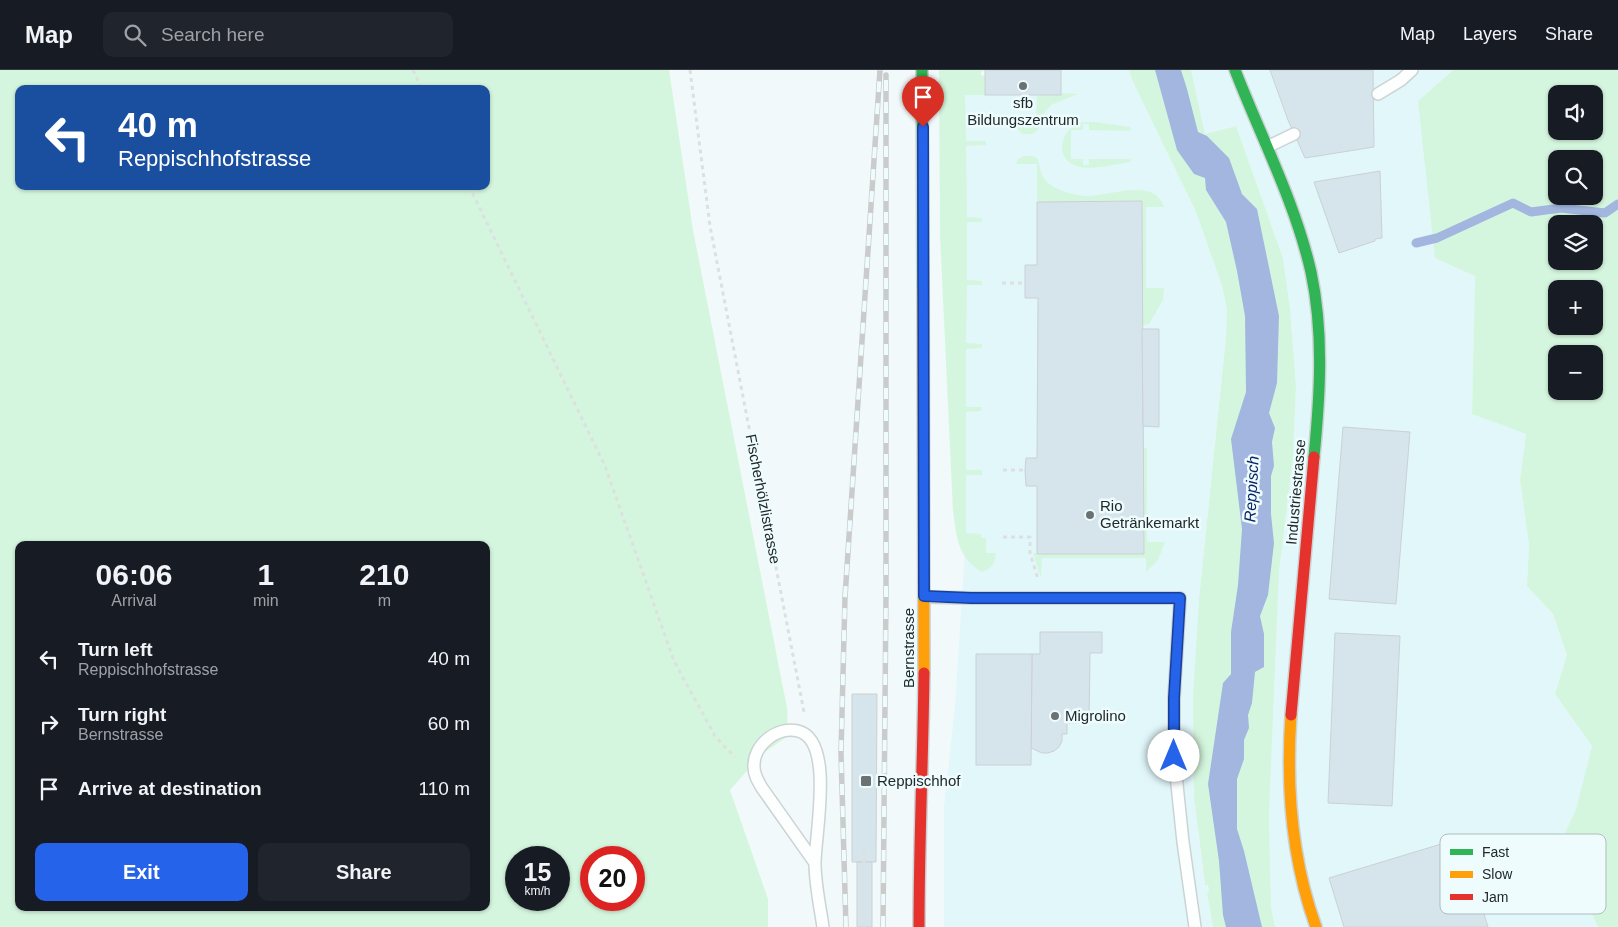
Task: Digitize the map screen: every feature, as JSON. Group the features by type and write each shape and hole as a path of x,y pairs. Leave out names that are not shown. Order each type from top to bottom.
{"street":[{"name":"Bernstrasse","path":"919,927 919,852 923,767 924,596 922,70"},
{"name":"Industriestrasse","path":"1235,70 1287,193 1303,243 1316,303 1320,358 1318,412 1290,727 1289,785 1294,844 1316,927"}],"lane":[{"path":"1378,94 1402,80 1412,70"},
{"path":"1267,147 1294,134"},
{"path":"924,596 971,598 1180,598 1174,698 1174,756 1183,842 1195,927"},
{"path":"815,864 756,778 754,758 761,745 777,733 793,730 802,732 813,743 816,752 820,776 820,809 815,864 823,927"}],"path":[{"path":"413,70 420,85"},
{"name":"Fischerhölzlistrasse","path":"690,70 710,226 808,737"},
{"path":"471,190 605,466 674,662 715,736 731,754 754,768"},
{"path":"1002,283 1025,283"},
{"path":"1003,470 1026,470"},
{"path":"1003,537 1030,537 1030,553 1038,579 1038,598"},
{"path":"864,851 864,927"}],"shaded area":[{"path":"985,70 1129,70 1133,82 1196,212 1222,286 1227,309 1226,337 1199,599 1198,832 1205,885 1208,885 1209,892 1207,893 1213,927 944,927 944,807 955,707 966,533 965,95 985,95"},
{"path":"1191,70 1453,70 1418,101 1475,276 1472,413 1526,434 1520,480 1529,545 1527,586 1553,614 1567,655 1555,694 1592,746 1576,809 1564,834 1440,834 1440,914 1592,914 1598,927 1275,927 1271,907 1269,816 1279,572 1293,457 1296,385 1290,308 1283,258 1236,126 1205,134"}],"green space":[{"path":"0,70 669,70 693,230 787,708 788,736 762,754 730,790 768,899 768,927 0,927"},
{"path":"939,70 985,70 981,72 981,75 985,76 985,95 965,95 966,141 986,141 986,145 966,146 967,217 982,218 982,222 967,222 967,280 982,281 982,285 967,285 966,343 982,344 982,348 966,349 966,407 982,407 981,411 966,412 966,470 982,470 982,475 966,475 966,533 981,534 981,538 986,538 986,553 996,553 992,566 981,572 973,566 963,553 957,538 953,511 940,235"},
{"path":"1129,70 1191,70 1205,134 1236,126 1283,258 1290,308 1296,385 1293,457 1279,572 1269,816 1271,907 1275,927 1213,927 1207,893 1209,892 1208,885 1205,885 1194,797 1193,697 1199,599 1226,337 1227,309 1222,286 1196,212 1133,82"},
{"path":"1453,70 1618,70 1618,927 1598,927 1592,914 1606,914 1606,834 1564,834 1576,809 1592,746 1555,694 1567,655 1553,614 1527,586 1529,545 1520,480 1526,434 1472,414 1475,276 1435,258 1418,101"},
{"path":"1061,93 1078,94 1051,105 1041,117 1039,128 1036,132 1023,134 1016,128 1016,126 1036,126 1037,95 1061,95"},
{"path":"1081,122 1130,127 1131,131 1089,130 1089,124 1083,124 1083,130 1071,130 1071,159 1083,159 1083,165 1089,165 1089,159 1131,159 1130,162 1091,168 1072,164 1066,159 1062,146 1067,132"},
{"path":"1024,156 1037,158 1044,179 1056,188 1066,192 1087,196 1141,190 1159,198 1164,207 1146,207 1146,288 1164,288 1163,300 1149,324 1142,326 1142,201 1037,202 1037,164 1016,164 1018,159"},
{"path":"1143,448 1147,448 1147,542 1165,542 1158,560 1146,572 1146,558 1042,558 1041,578 1033,553 1144,554"}],"water":[{"name":"Reppisch","path":"1155,70 1181,70 1198,132 1207,136 1229,158 1242,194 1257,209 1279,316 1277,383 1269,413 1275,428 1272,442 1274,466 1271,476 1271,514 1274,543 1268,595 1260,616 1264,634 1264,667 1255,672 1252,703 1248,715 1249,728 1244,740 1244,759 1237,779 1237,829 1262,927 1226,927 1208,784 1223,683 1231,674 1231,632 1238,585 1242,529 1231,439 1246,392 1245,316 1226,222 1206,190 1205,178 1194,174 1177,150"}],"building":[{"name":"sfb Bildungszentrum","path":"985,70 1061,70 1061,95 985,95"},
{"path":"1270,70 1373,70 1374,147 1305,158 1288,120"},
{"path":"1380,171 1382,238 1339,253 1314,182"},
{"path":"1142,201 1144,554 1037,554 1037,486 1026,486 1025,470 1026,458 1037,458 1038,298 1025,298 1025,265 1037,265 1037,202"},
{"path":"1142,329 1159,329 1159,427 1143,426"},
{"path":"1343,427 1410,432 1396,604 1329,599"},
{"path":"1040,632 1102,632 1102,653 1090,653 1089,723 1067,723 1067,734 1062,734 1062,741 1059,747 1048,753 1042,753 1031,748 1032,654 1040,654"},
{"path":"1335,633 1400,636 1392,806 1328,803"},
{"path":"976,654 1032,654 1031,765 976,765"},
{"path":"852,694 877,694 876,862 852,862"},
{"path":"1440,844 1440,914 1484,914 1488,927 1344,927 1329,878"},
{"path":"857,862 872,862 872,927 857,927"}],"waterway":[{"path":"1416,243 1437,238 1513,203 1531,212 1561,208 1605,213 1618,204"}],"railway":[{"path":"846,927 841,753 845,597 880,70"},
{"path":"883,927 886,593 886,75"}],"traffic: fast":[{"path":"922,70 923,287"},
{"path":"1235,70 1287,195 1311,272 1318,318 1320,364 1314,457"}],"traffic: slow":[{"path":"923,287 924,673"},
{"path":"1291,715 1289,769 1292,822 1301,875 1316,927"}],"traffic: jam":[{"path":"1291,715 1314,457"},
{"path":"919,927 924,673"}],"place":[{"name":"sfb Bildungszentrum","path":"1023,86"},
{"name":"Rio Getränkemarkt","path":"1090,515"},
{"name":"Migrolino","path":"1055,716"},
{"name":"Reppischhof","path":"866,781"}],"route":[{"path":"923,127 924,596 971,598 1180,598 1174,698 1174,756"}]}
